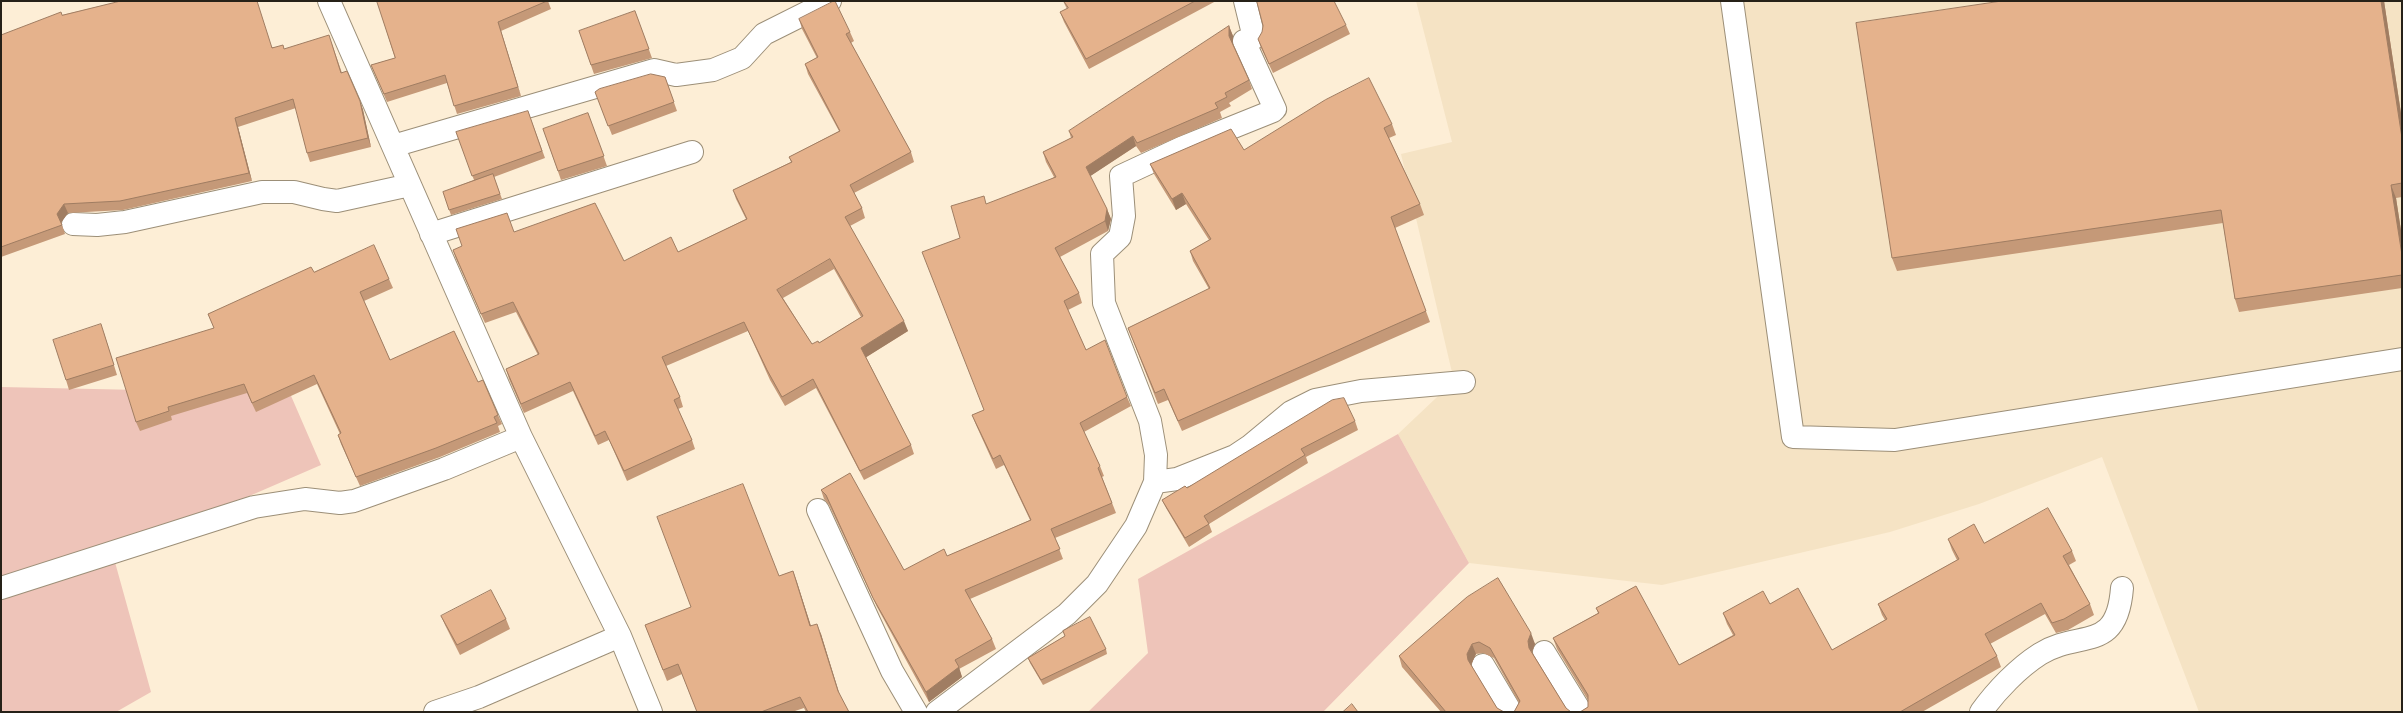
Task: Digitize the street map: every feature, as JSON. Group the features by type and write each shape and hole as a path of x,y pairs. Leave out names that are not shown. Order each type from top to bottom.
{"street":[{"path":"329,1 521,437 620,636 651,712"},
{"path":"393,146 654,70 676,75 713,70 742,58 764,34 830,1"},
{"path":"937,712 1067,614 1097,584 1136,526 1155,482 1156,455 1150,420 1104,303 1102,254 1120,237 1124,216 1121,176 1182,148 1273,112 1275,109 1244,41 1254,38 1245,1"},
{"path":"1732,1 1793,437 1895,440 2402,359"},
{"path":"432,234 692,152"},
{"path":"73,224 97,225 125,222 262,192 294,192 337,201 410,185"},
{"path":"1155,482 1177,479 1235,456 1250,446 1291,412 1315,400 1361,391 1464,382"},
{"path":"1,588 254,507 305,499 340,503 354,501 444,469 521,437"},
{"path":"818,510 892,671 916,712"},
{"path":"1981,712 2003,686 2040,654 2060,644 2089,639 2106,631 2120,607 2122,588"},
{"path":"435,712 485,694 620,636"},
{"path":"1544,652 1581,712"},
{"path":"1483,665 1511,712"}],"shaded area":[{"path":"1416,1 2402,1 2402,712 2199,712 2102,457 1979,504 1890,532 1662,585 1469,563 1398,434 1454,381 1401,154 1452,142"},
{"path":"272,352 321,465 113,555 151,692 116,712 1,712 1,387 140,390"},
{"path":"1398,434 1469,563 1323,712 1088,712 1148,653 1138,579"}],"building":[{"path":"121,1 257,1 272,48 283,45 284,49 329,35 341,73 347,71 360,101 368,138 307,153 293,99 235,118 249,173 120,201 64,204 57,214 62,225 1,247 1,35 61,12 62,15"},
{"path":"377,1 547,1 498,22 518,87 454,106 445,75 384,94 371,65 395,58"},
{"path":"835,1 850,32 846,34 911,152 850,185 862,208 845,217 904,321 861,348 911,445 860,471 813,379 782,397 744,322 662,357 680,397 674,400 692,440 624,471 605,431 595,436 570,382 521,404 506,369 539,354 513,302 481,314 453,250 462,246 456,229 507,213 514,232 595,203 624,261 671,237 678,252 747,219 733,190 792,162 789,157 840,131 805,64 818,57 799,19","holes":["830,259 863,316 819,343 818,341 812,344 777,290"]},
{"path":"1064,1 1195,1 1086,59 1060,12 1068,8"},
{"path":"1257,1 1334,1 1346,25 1269,64 1258,39 1262,32 1263,26"},
{"path":"2002,1 2381,1 2402,138 2402,183 2391,185 2402,255 2402,275 2235,299 2221,210 1892,258 1856,23"},
{"path":"635,11 649,49 591,65 579,31"},
{"path":"1229,26 1229,36 1249,80 1225,93 1227,97 1215,103 1218,108 1137,143 1133,136 1086,167 1107,209 1105,221 1055,248 1079,293 1064,301 1086,350 1105,340 1127,397 1080,423 1100,466 1098,468 1112,503 1051,529 1060,549 965,590 992,639 955,660 959,667 926,692 873,598 826,495 821,490 850,473 904,570 944,549 947,556 1031,520 1000,455 993,459 972,415 984,410 922,252 960,238 951,206 984,196 986,204 1056,177 1043,152 1073,137 1069,131"},
{"path":"651,74 665,77 674,102 608,126 595,92 599,89"},
{"path":"1369,78 1392,124 1384,128 1420,204 1391,217 1426,311 1178,421 1164,389 1155,393 1128,328 1210,288 1190,251 1211,239 1182,193 1172,199 1150,164 1231,129 1244,150 1325,100"},
{"path":"528,111 542,151 472,176 456,132"},
{"path":"588,113 604,156 558,171 543,129"},
{"path":"493,174 500,194 449,210 443,192"},
{"path":"374,245 389,279 360,292 390,360 454,331 478,382 483,380 498,415 494,417 497,423 436,448 356,477 338,435 341,433 314,375 252,403 244,384 168,407 169,411 136,422 116,358 214,328 208,314 311,267 314,272"},
{"path":"101,324 114,365 66,380 53,340"},
{"path":"1344,398 1355,421 1301,449 1305,455 1204,516 1209,524 1185,538 1162,500 1185,486 1187,488 1332,400"},
{"path":"743,484 779,576 793,571 810,626 817,624 838,691 849,712 808,712 800,697 761,712 697,712 678,664 663,670 645,625 691,607 657,517"},
{"path":"2048,508 2072,551 2063,556 2090,604 2064,619 2052,623 2041,603 1985,634 1997,656 1900,712 1580,712 1588,707 1588,695 1553,638 1599,613 1596,608 1636,586 1679,665 1735,635 1723,613 1763,591 1770,604 1798,588 1832,650 1887,619 1878,604 1959,559 1948,539 1974,524 1984,543"},
{"path":"1498,578 1531,633 1528,641 1529,648 1566,708 1571,712 1514,712 1520,701 1490,648 1479,642 1472,644 1467,654 1468,660 1497,708 1504,712 1446,712 1399,656 1467,597"},
{"path":"491,590 506,619 457,645 441,616"},
{"path":"1090,617 1106,649 1041,680 1028,658 1065,636 1063,631"},
{"path":"1352,704 1358,712 1343,712"}]}
